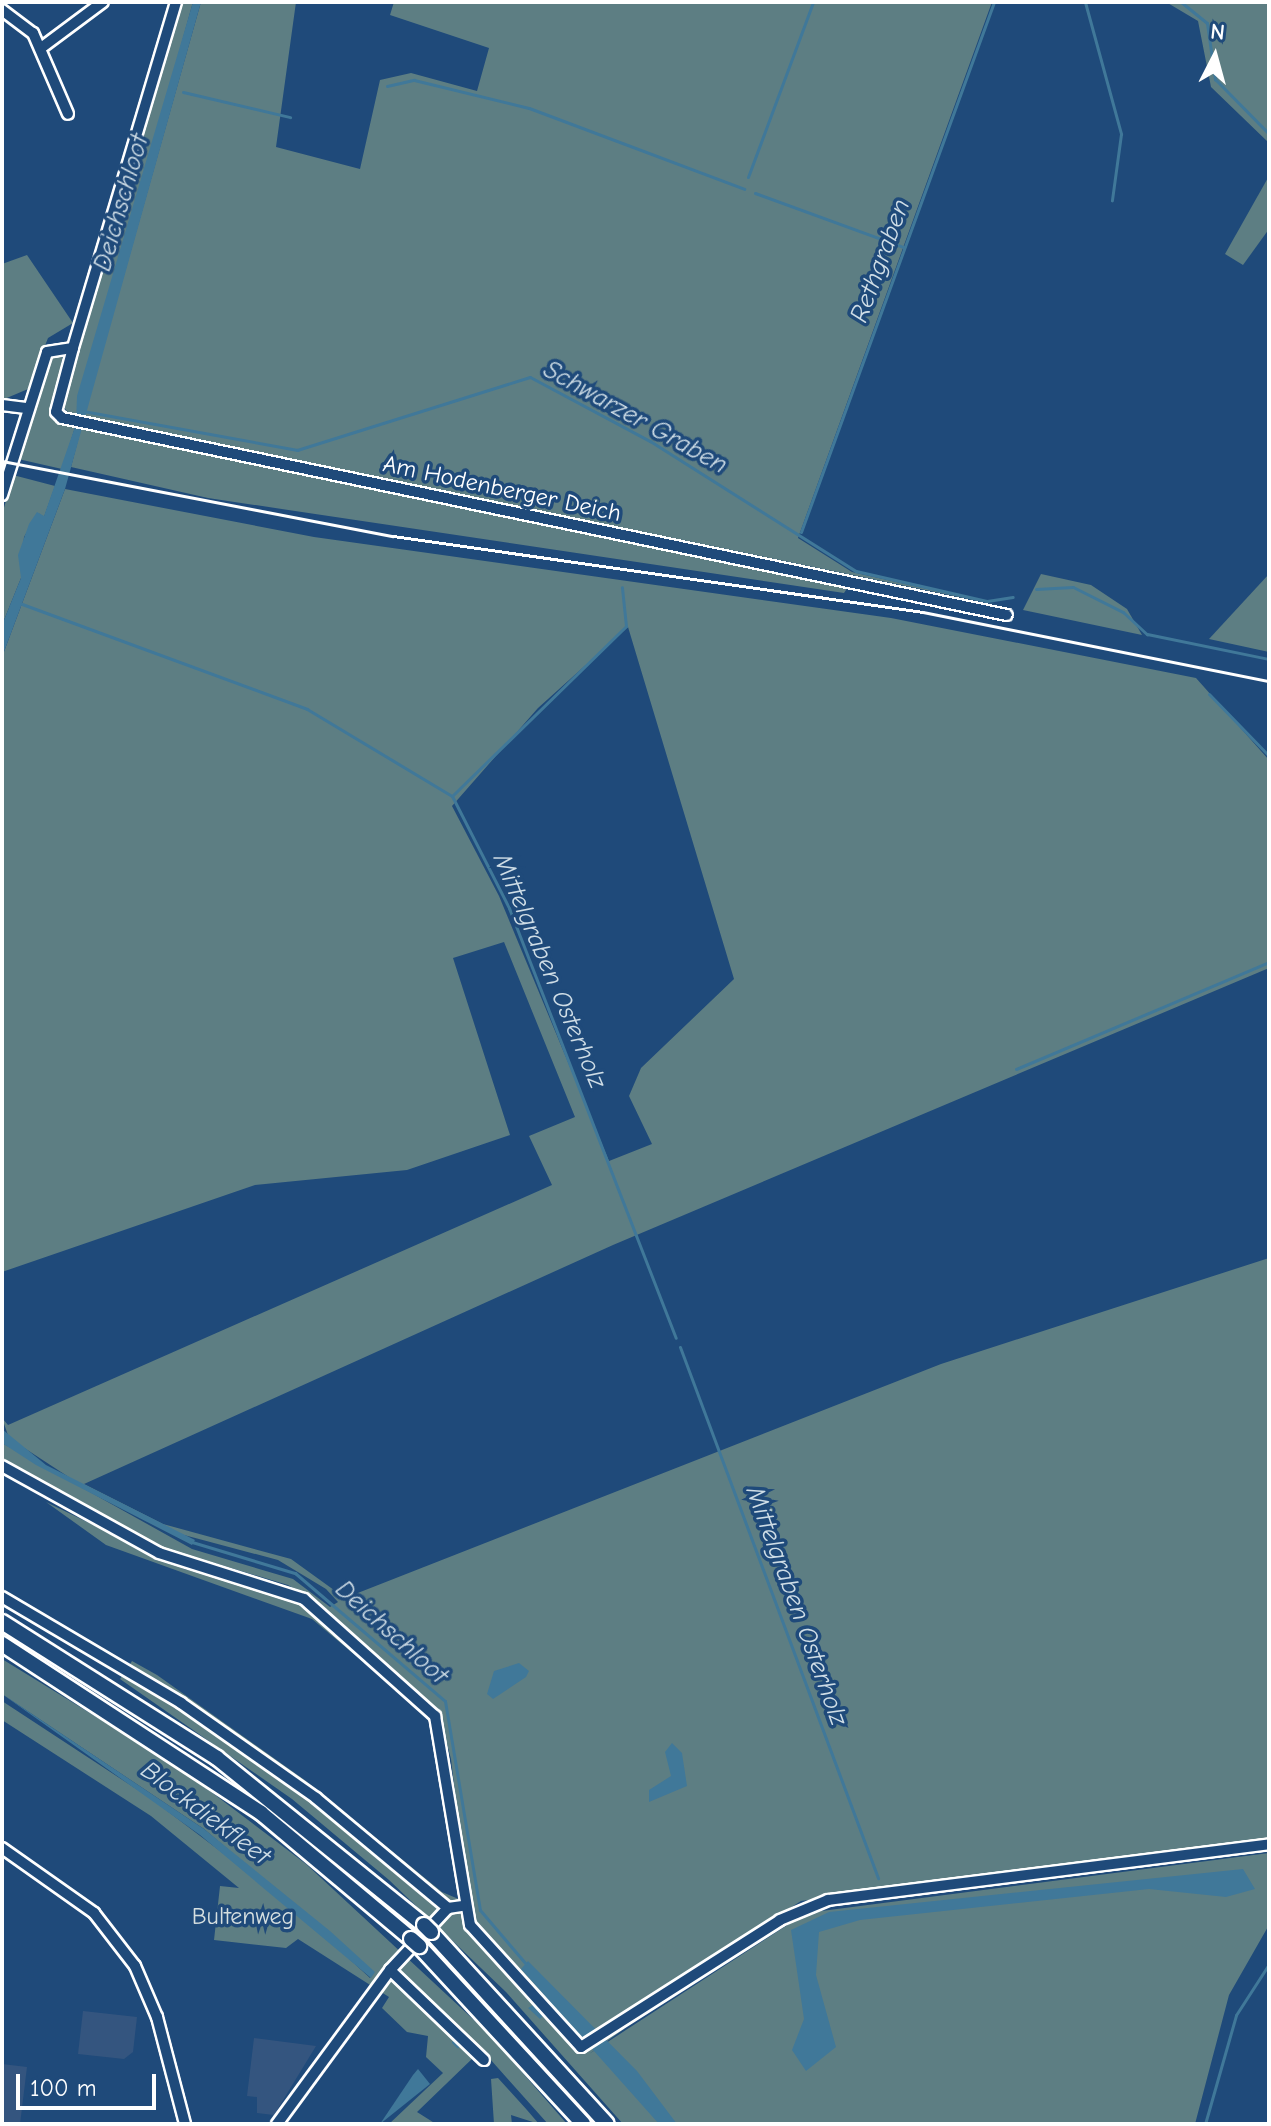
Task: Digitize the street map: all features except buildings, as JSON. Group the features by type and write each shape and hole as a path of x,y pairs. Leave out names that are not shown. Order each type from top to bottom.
{"highway":[{"path":"2,1622 217,1758 427,1929 607,2124"},
{"path":"2,1644 250,1805 415,1942 583,2124"}],"street":[{"path":"41,48 103,2"},
{"name":"Am Hodenberger Deich","path":"176,2 73,348 56,412 62,418 1007,615"},
{"path":"2,10 41,48 68,114"},
{"path":"2,495 26,408 47,352 73,348"},
{"path":"2,405 26,408"},
{"path":"2,1466 159,1553 304,1599 422,1703 435,1716 445,1747 463,1906 470,1925 550,2012 588,2046 780,1920 828,1900 1269,1844"},
{"path":"2,1597 181,1703 316,1798 448,1908"},
{"path":"2,1848 94,1913 135,1966 157,2017 185,2124"},
{"path":"277,2124 390,1970 448,1908 463,1906"},
{"path":"390,1970 484,2060"}],"shaded area":[{"path":"193,2 201,2 65,489 2,657 2,625 21,578 18,555 29,524 37,512 44,516 76,424 77,396"},
{"path":"2,1429 46,1465 195,1540 192,1545 36,1465 2,1443"},
{"path":"519,1663 529,1671 526,1677 493,1699 487,1694 494,1671"},
{"path":"2,1694 204,1829 330,1931 375,1972 371,1978 200,1835"},
{"path":"672,1743 682,1753 687,1786 649,1802 649,1790 671,1776 665,1752"},
{"path":"1243,1869 1255,1889 1226,1897 1149,1889 860,1920 819,1932 816,1975 836,2047 806,2071 792,2050 804,2019 791,1930 829,1912"},
{"path":"528,1961 637,2071 677,2124 659,2124 553,2005 540,2019 528,2008 546,1997 521,1969"},
{"path":"83,2011 137,2017 133,2052 124,2059 78,2054"},
{"path":"254,2038 316,2046 274,2115 257,2113 257,2097 247,2096"},
{"path":"2,2064 27,2067 20,2124 2,2124"},
{"path":"418,2069 430,2084 380,2124 413,2075"}],"green space":[{"path":"181,2 193,2 78,415 71,416 61,404"},
{"path":"201,2 296,2 276,147 360,169 380,80 411,73 477,91 489,48 390,15 394,2 992,2 798,538 852,572 1003,606 84,417"},
{"path":"1166,2 1269,2 1269,143 1211,87 1198,21"},
{"path":"1269,176 1269,229 1243,265 1225,254"},
{"path":"27,255 73,323 48,338 28,389 2,400 2,264"},
{"path":"63,354 52,417 76,424 62,469 18,459 49,358"},
{"path":"82,425 848,587 844,593 208,498 71,467"},
{"path":"13,475 55,486 44,517 38,513 24,537 21,578 2,625 2,515"},
{"path":"65,489 314,537 891,618 1196,678 1269,760 1269,968 613,1245 84,1484 163,1524 291,1559 345,1598 941,1364 1269,1258 1269,1838 801,1901 616,2019 624,2029 589,2054 806,1913 1269,1853 1269,1925 1229,1995 1195,2124 623,2124 506,1992 389,1880 292,1799 120,1679 132,1661 157,1675 306,1781 442,1892 468,1903 451,1759 439,1714 413,1688 391,1669 380,1676 312,1619 106,1545 46,1502 184,1569 311,1599 288,1585 148,1543 2,1462 2,1443 192,1549 293,1579 330,1607 338,1602 326,1589 278,1560 169,1531 87,1489 9,1438 2,1418 8,1425 552,1185 529,1136 575,1117 504,942 453,958 510,1135 407,1170 255,1185 2,1272 2,657","holes":["628,627 734,979 641,1068 629,1096 652,1144 609,1161 499,896 452,806 538,708"]},
{"path":"1041,574 1091,585 1127,609 1142,635 1023,610"},
{"path":"1269,574 1269,652 1209,639"},
{"name":"Bultenweg","path":"2,1659 181,1769 306,1864 489,2034 567,2124 548,2124 490,2059 475,2056 417,2112 436,2124 389,2124 443,2073 426,2057 428,2036 407,2032 382,2008 389,1997 298,1939 286,1948 214,1940 220,1886 239,1888 151,1816 2,1720 2,1701 150,1798 286,1901 370,1978 374,1972 204,1829 2,1694"},
{"path":"498,2078 539,2124 511,2115 512,2124 494,2124 491,2079"}],"waterway":[{"path":"748,177 813,2"},
{"name":"Rethgraben","path":"801,532 994,2"},
{"path":"1085,2 1121,134 1112,200"},
{"path":"1181,2 1207,23 1215,79 1269,134"},
{"path":"387,86 414,80 529,108 744,189"},
{"path":"183,92 290,117"},
{"path":"755,193 903,247"},
{"name":"Schwarzer Graben","path":"83,411 297,450 530,377 650,441 856,571 987,601 1013,597"},
{"path":"452,796 626,626 622,587"},
{"name":"Schwarzer Graben","path":"1036,589 1073,587 1123,612 1147,634 1269,659"},
{"name":"Mittelgraben Osterholz","path":"22,604 307,709 452,796 509,908 676,1338"},
{"name":"Schwarzer Graben","path":"1209,694 1269,756"},
{"path":"1016,1069 1269,962"},
{"name":"Mittelgraben Osterholz","path":"680,1347 878,1878"},
{"name":"Deichschloot","path":"192,1542 295,1573 445,1701 480,1910 526,1964"},
{"path":"1269,1562 1269,1695"},
{"path":"1205,2124 1236,2015 1269,1964"},
{"name":"Blockdiekfleet","path":"453,2042 457,2046"}],"railway":[{"path":"2,461 393,536 923,612 1269,681"}]}
